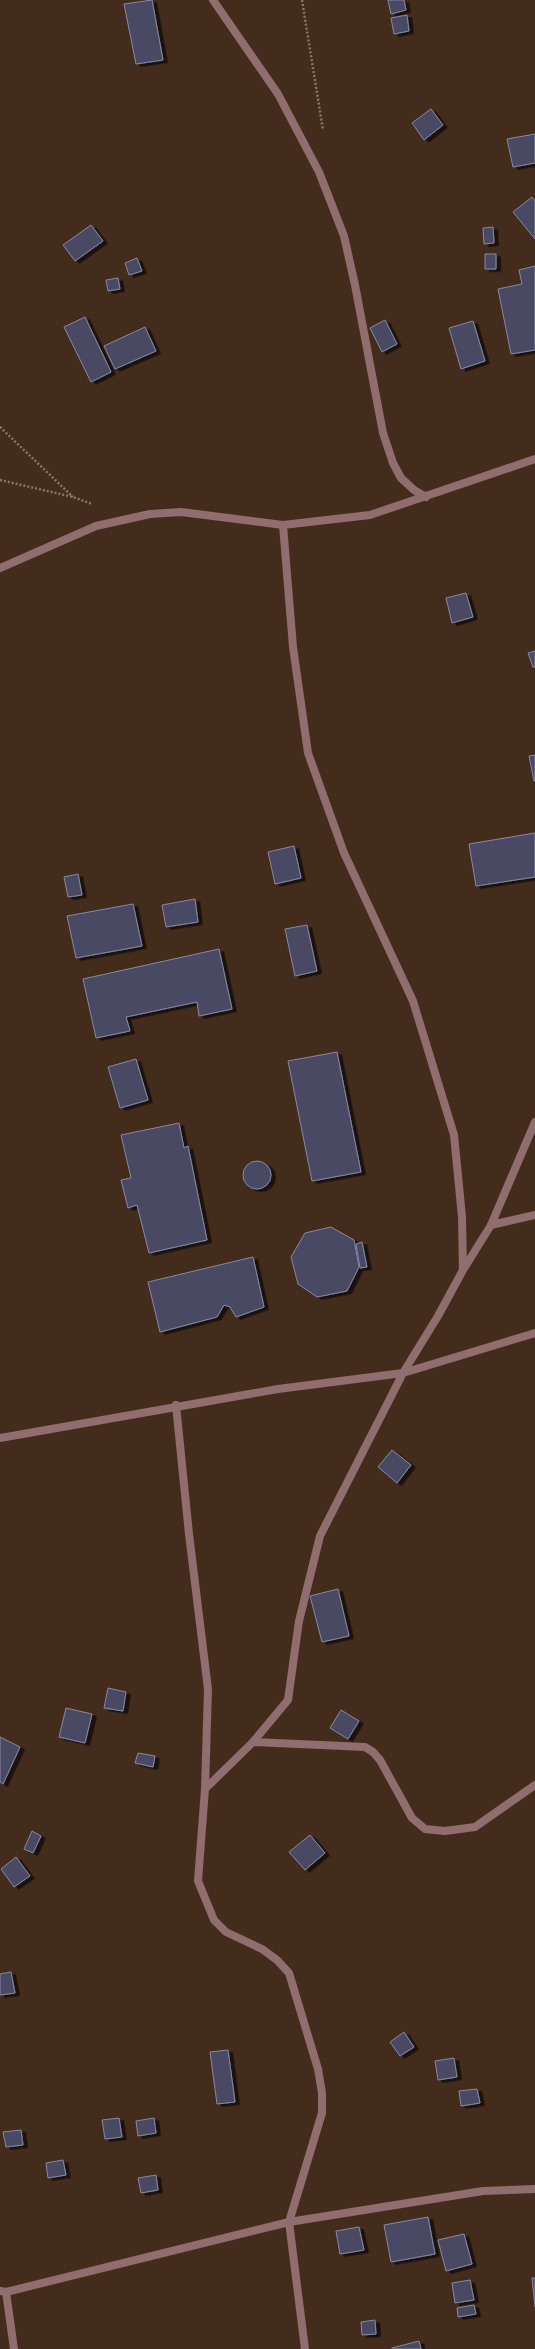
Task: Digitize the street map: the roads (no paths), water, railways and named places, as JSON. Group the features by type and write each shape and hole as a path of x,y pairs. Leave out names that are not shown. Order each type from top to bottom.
{"street":[{"path":"213,0 278,94 319,172 344,236 356,285 383,433 393,463 401,478 414,490 426,497"},
{"path":"0,568 96,526 150,514 181,512 283,525 370,516 535,459"},
{"path":"283,525 293,647 308,752 344,853 413,1001 451,1128 462,1217 463,1270"},
{"path":"205,1789 253,1742 288,1700 299,1621 320,1536 403,1373 491,1225 535,1122"},
{"path":"491,1225 535,1215"},
{"path":"0,1438 176,1405 278,1389 403,1373 535,1333"},
{"path":"176,1405 189,1534 208,1689 205,1789 198,1881 214,1920 226,1932 262,1949 278,1960 289,1972 318,2069 322,2113 289,2222 305,2349"},
{"path":"253,1742 339,1744 365,1747 373,1752 380,1760 412,1818 425,1829 445,1831 475,1827 535,1785"},
{"path":"14,2349 3,2292 289,2222 483,2191 535,2189"}]}
